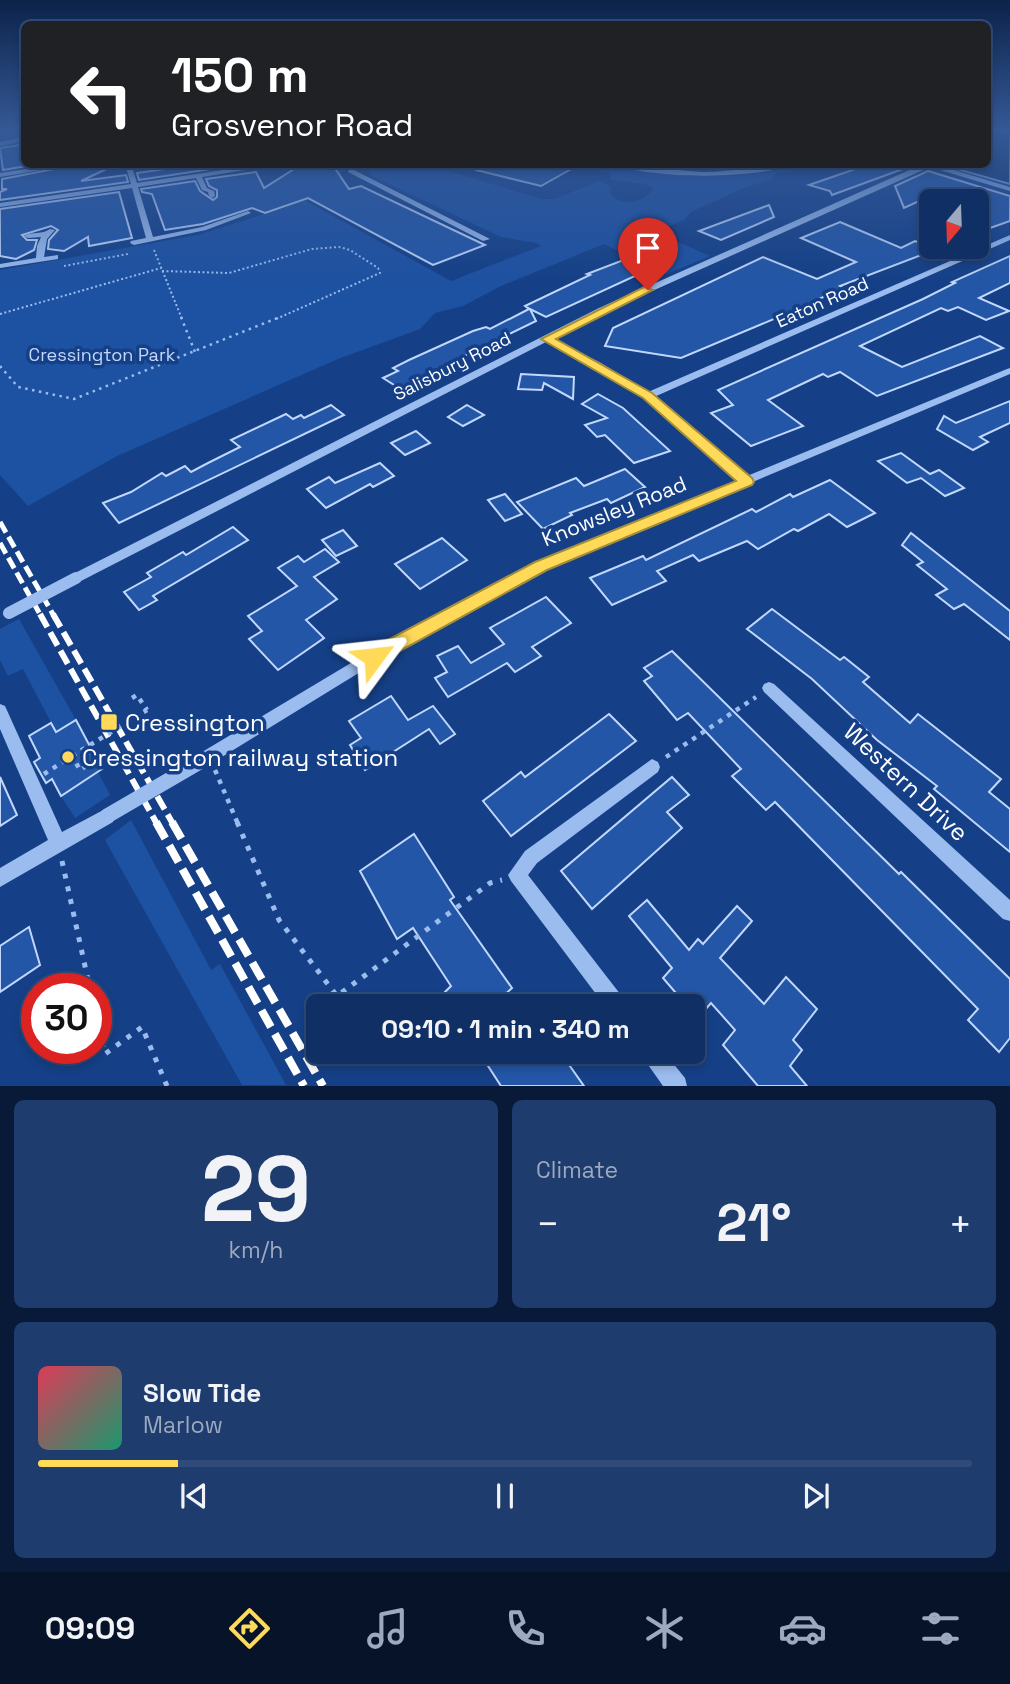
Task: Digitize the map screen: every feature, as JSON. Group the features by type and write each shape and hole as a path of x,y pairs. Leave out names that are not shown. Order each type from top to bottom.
{"street":[{"path":"135,182 150,240"},
{"path":"0,205 159,182"},
{"path":"201,182 204,189 211,191 212,196"},
{"path":"371,182 486,239"},
{"name":"Salisbury Road","path":"4,615 602,310 890,182"},
{"path":"987,182 1010,188"},
{"path":"134,243 204,229 248,213"},
{"path":"28,236 49,232 40,247 40,260"},
{"name":"Eaton Road","path":"648,396 1010,237"},
{"path":"0,266 55,257"},
{"path":"547,339 648,396 747,482"},
{"name":"Knowsley Road","path":"0,877 203,760 396,643 541,566 1010,371"},
{"name":"Western Drive","path":"769,688 1010,912"},
{"path":"0,711 58,843"},
{"path":"608,994 517,875 531,857 652,767"},
{"path":"660,1064 677,1086"}],"path":[{"path":"150,240 195,352"},
{"path":"0,314 162,270 229,273 312,249 339,247 378,268 380,273 195,352 74,398 18,387 0,366"},
{"path":"61,266 130,254"},
{"path":"652,767 769,688"},
{"path":"42,776 146,710 138,695 132,698"},
{"path":"72,756 80,770 94,761 90,753 93,751"},
{"path":"203,760 279,920 337,996 490,883 517,875"},
{"path":"58,843 86,973"},
{"path":"112,1049 142,1027 167,1086"}],"green space":[{"name":"Cressington Park","path":"316,182 332,182 295,195 451,281 541,246 501,237 384,182 484,182 541,199 554,199 601,182 611,187 610,194 615,198 632,202 644,198 653,189 646,184 626,182 764,182 691,212 684,220 657,231 649,229 710,256 667,274 604,244 501,286 463,306 435,313 420,329 338,359 117,456 28,506 0,475 0,270 198,235 289,206 268,195"},
{"path":"19,619 76,720 56,732 23,669 8,676 0,660 0,629"},
{"path":"98,772 110,795 75,818 61,796"},
{"path":"131,820 211,970 220,964 286,1085 242,1085 105,840"}],"building":[{"path":"2,182 128,182 0,200 0,192 7,189 2,189"},
{"path":"195,182 200,191 213,200 217,197 217,190 209,186 207,182 261,182 264,188 274,182 344,182 349,189 361,186 485,245 433,265 308,198 265,213 252,208 203,224 165,230 152,194 142,192 141,189"},
{"path":"523,182 549,182 541,186"},
{"path":"819,182 868,182 832,195 830,191 809,185"},
{"path":"905,182 963,182 987,189 919,189 919,201 904,208 895,186"},
{"path":"989,190 1010,196 1010,221 989,228"},
{"path":"119,192 132,238 89,246 88,237 64,251 48,249 49,240 58,230 51,226 22,235 27,240 37,240 34,250 16,259 0,256 0,209"},
{"path":"769,205 774,217 721,240 699,231"},
{"path":"840,222 901,248 915,241 919,242 919,256 840,286 843,288 681,358 605,346 613,328 763,257 817,279 856,262 801,238"},
{"path":"1010,256 1010,283 979,298 1009,311 986,320 958,307 948,311 941,308 860,346 902,367 980,336 1003,348 877,396 840,372 828,377 823,374 768,400 803,426 751,446 711,413 733,405 718,390 923,299 955,283 952,282"},
{"path":"626,259 648,270 546,317 530,309 536,321 399,388 383,378 398,371 393,368 409,360 473,331 486,327 490,329 529,309 525,306 590,275 587,274"},
{"path":"521,374 574,377 573,399 544,383 542,390 518,389"},
{"path":"598,394 623,408 670,451 634,463 605,435 597,437 585,425 607,418 582,404"},
{"path":"1010,401 1010,423 980,437 988,442 973,450 937,429 944,416 956,423"},
{"path":"331,405 344,415 119,523 103,503 131,492 162,473 166,476 185,466 191,472 240,447 231,440 286,414 293,419 301,415 304,418"},
{"path":"467,405 484,415 463,426 448,417"},
{"path":"416,431 430,443 405,455 391,443"},
{"path":"901,453 930,474 939,470 964,488 945,496 921,478 907,483 878,461"},
{"path":"380,463 394,476 373,487 370,484 326,508 307,489 329,477 335,483"},
{"path":"625,469 645,487 611,503 607,499 570,513 572,515 543,529 517,502 576,478 584,486"},
{"path":"830,480 875,513 847,527 829,514 758,549 747,541 699,561 693,555 657,571 666,581 612,605 590,578 643,556 646,560 752,509 756,512 790,494 793,497"},
{"path":"505,494 522,514 505,521 488,500"},
{"path":"233,527 248,540 153,596 157,600 139,610 124,592 151,577 147,573 183,552 186,555"},
{"path":"343,530 357,546 336,556 322,540"},
{"path":"911,533 1010,611 1010,640 964,604 954,609 936,595 947,589 917,565 923,562 902,545"},
{"path":"442,538 467,560 420,589 395,564"},
{"path":"325,549 339,562 314,577 337,599 306,620 324,638 278,670 249,639 262,631 248,616 297,586 278,568 298,556 304,562"},
{"path":"546,597 571,623 532,647 541,656 515,672 507,663 448,697 435,678 447,672 437,656 458,646 471,663 504,644 490,628"},
{"path":"772,609 840,660 844,657 869,677 863,682 910,723 918,714 1001,779 989,792 1010,809 1010,852 934,789 937,786 877,740 812,679 747,629"},
{"path":"672,651 1010,979 1010,1038 999,1052 968,1020 978,1009 775,802 766,810 732,776 741,769 688,713 677,720 644,681 652,676 644,668"},
{"path":"391,696 408,720 433,706 455,734 440,744 429,729 365,770 350,745 361,738 349,721"},
{"path":"609,714 636,741 511,836 483,801 521,772 525,777"},
{"name":"Cressington railway station","path":"76,720 102,769 61,796 52,779 46,783 34,762 40,758 29,736 51,723 56,732"},
{"path":"0,777 17,815 0,826"},
{"path":"672,777 689,795 667,812 682,828 592,909 561,871"},
{"path":"414,834 454,897 450,900 512,988 505,994 446,994 445,992 451,986 413,928 397,939 360,871"},
{"path":"647,900 689,950 698,939 703,944 737,906 752,921 720,958 764,1004 786,977 817,1009 793,1040 802,1050 790,1066 807,1086 758,1086 723,1045 735,1030 711,1003 705,1010 705,994 677,994 663,978 672,968 629,916"},
{"path":"29,927 40,965 28,973 21,973 21,978 0,992 0,946"},
{"path":"487,1064 568,1064 584,1086 501,1086"}],"railway":[{"path":"0,522 54,616"},
{"path":"0,543 41,616"},
{"path":"40,614 157,824"},
{"path":"53,614 173,824"},
{"path":"156,822 304,1086"},
{"path":"172,822 323,1086"}],"place":[{"name":"Cressington","path":"109,722"},
{"name":"Cressington railway station","path":"68,757"}],"route":[{"path":"374,657 541,566 747,482 648,396 598,365 547,339 648,290"}]}
